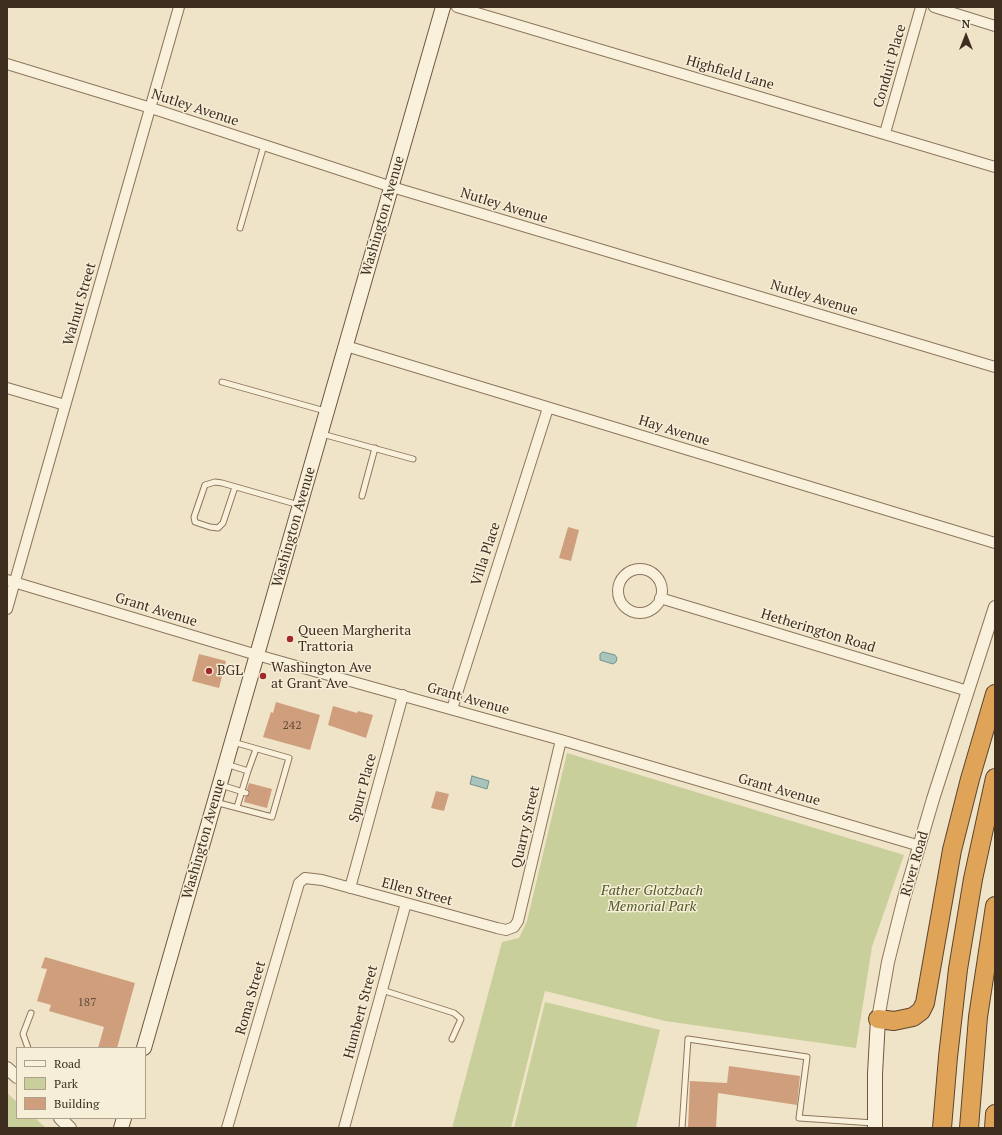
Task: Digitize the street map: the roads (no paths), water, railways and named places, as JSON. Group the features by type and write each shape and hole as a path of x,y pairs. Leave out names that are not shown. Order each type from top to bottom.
{"highway":[{"path":"878,1019 894,1021 914,1017 921,1011 925,1003 952,850 970,779 995,694"},
{"path":"942,1128 948,1057 959,962 974,872 995,778"},
{"path":"969,1128 978,1017 995,906"},
{"path":"994,1128 995,1114"}],"main road":[{"name":"Washington Avenue","path":"144,1047 443,7"},
{"name":"River Road","path":"875,1126 875,1074 878,1019"}],"street":[{"name":"Walnut Street","path":"7,609 11,581 65,405 179,7"},
{"name":"Highfield Lane","path":"457,7 885,133 995,167"},
{"name":"Conduit Place","path":"885,133 921,7"},
{"path":"934,7 995,26"},
{"name":"Nutley Avenue","path":"7,64 151,108 392,187 995,367"},
{"name":"Hay Avenue","path":"346,346 995,543"},
{"path":"7,388 65,405"},
{"name":"Villa Place","path":"452,709 548,408"},
{"path":"642,569 651,572 658,578 662,591 660,598 657,604 648,610 637,612 631,611 620,599 618,586 627,573 642,569"},
{"name":"Grant Avenue","path":"11,581 257,655 561,740 920,846"},
{"name":"Hetherington Road","path":"660,598 968,691"},
{"name":"River Road","path":"878,1019 888,962 920,846 995,607"},
{"name":"Spurr Place","path":"350,888 404,695"},
{"name":"Quarry Street","path":"518,921 561,740"},
{"name":"Ellen Street","path":"305,878 322,880 506,930 514,927 518,921"},
{"name":"Roma Street","path":"227,1128 299,883 305,878"},
{"name":"Humbert Street","path":"344,1128 406,903"},
{"path":"7,1068 16,1075"},
{"path":"61,1119 70,1128"}],"lane":[{"path":"240,228 264,145"},
{"path":"222,382 327,411"},
{"path":"321,433 413,459"},
{"path":"362,496 374,448"},
{"path":"235,487 223,523 218,528 195,522 194,517 205,485 216,482 235,487 300,505"},
{"path":"215,802 272,817 289,758 232,741"},
{"path":"237,807 244,792 248,771 256,749"},
{"path":"226,764 248,771"},
{"path":"220,785 244,792"},
{"path":"270,799 276,800"},
{"path":"382,990 454,1013 460,1019 452,1039"},
{"path":"28,1047 23,1034 31,1013"},
{"path":"682,1128 688,1039 807,1057 799,1118 875,1126"}],"water":[{"path":"603,652 615,655 617,658 616,662 613,664 600,660 600,654"},
{"path":"472,776 489,781 487,789 470,784"}],"place":[{"name":"Queen Margherita Trattoria","path":"290,639"},
{"name":"BGL","path":"209,671"},
{"name":"Washington Ave at Grant Ave","path":"263,676"}],"park label":[{"name":"Father Glotzbach Memorial Park","path":"652,900"}]}
